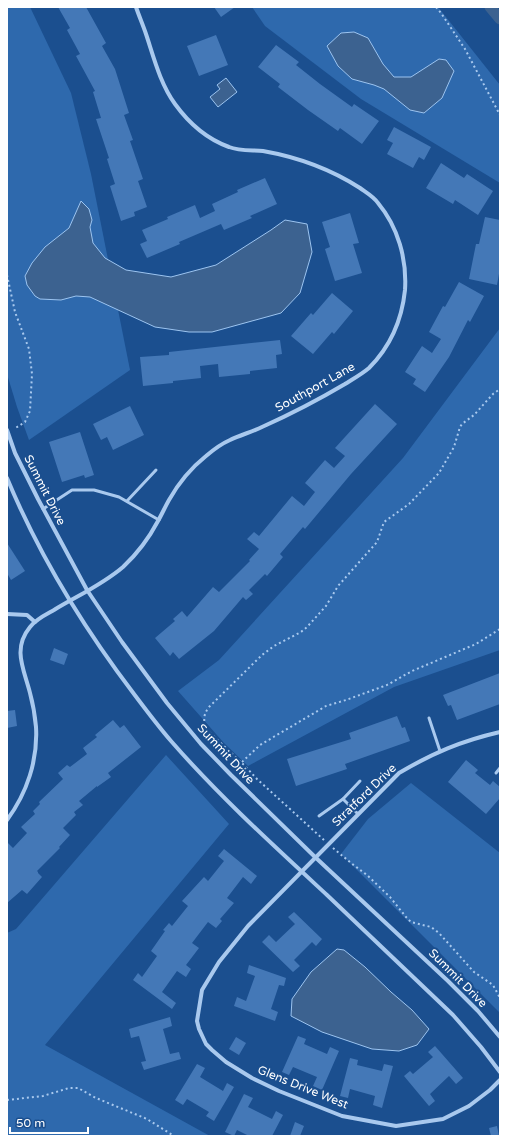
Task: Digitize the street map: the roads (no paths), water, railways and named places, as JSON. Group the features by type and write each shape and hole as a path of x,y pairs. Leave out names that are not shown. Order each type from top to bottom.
{"street":[{"name":"Southport Lane","path":"36,622 69,600 100,583 124,566 139,550 152,532 169,499 181,481 206,455 231,439 258,429 297,411 369,368 380,355 397,324 404,299 404,264 401,247 388,217 373,197 333,173 308,163 263,151 227,147 211,138 197,127 184,115 173,101 164,85 136,7"},
{"name":"Summit Drive","path":"7,431 15,453 43,509 87,590 162,697 200,744 264,808 448,981 478,1011 500,1037"},
{"path":"7,478 14,496 69,600 118,673 171,740 206,779 239,812 453,1015 481,1046 500,1072"},
{"path":"7,614 27,615 36,622 26,634 21,649 21,664 35,712 35,749 27,785 19,802 7,820"},
{"name":"Stratford Drive","path":"316,857 399,773 424,758 451,746 478,737 500,732"},
{"name":"Glens Drive West","path":"316,857 248,926 219,962 202,990 197,1021 202,1037 212,1050 226,1062 252,1078 279,1091 342,1116 396,1126 443,1119 469,1106 490,1090 500,1080"}],"lane":[{"path":"127,501 156,470"},
{"path":"43,509 72,490 94,490 119,497 159,520"},
{"path":"429,718 440,751"},
{"path":"496,773 500,768"},
{"path":"319,816 343,800 360,781"},
{"path":"343,800 358,814"}],"waterway":[{"path":"490,7 500,19"}]}
